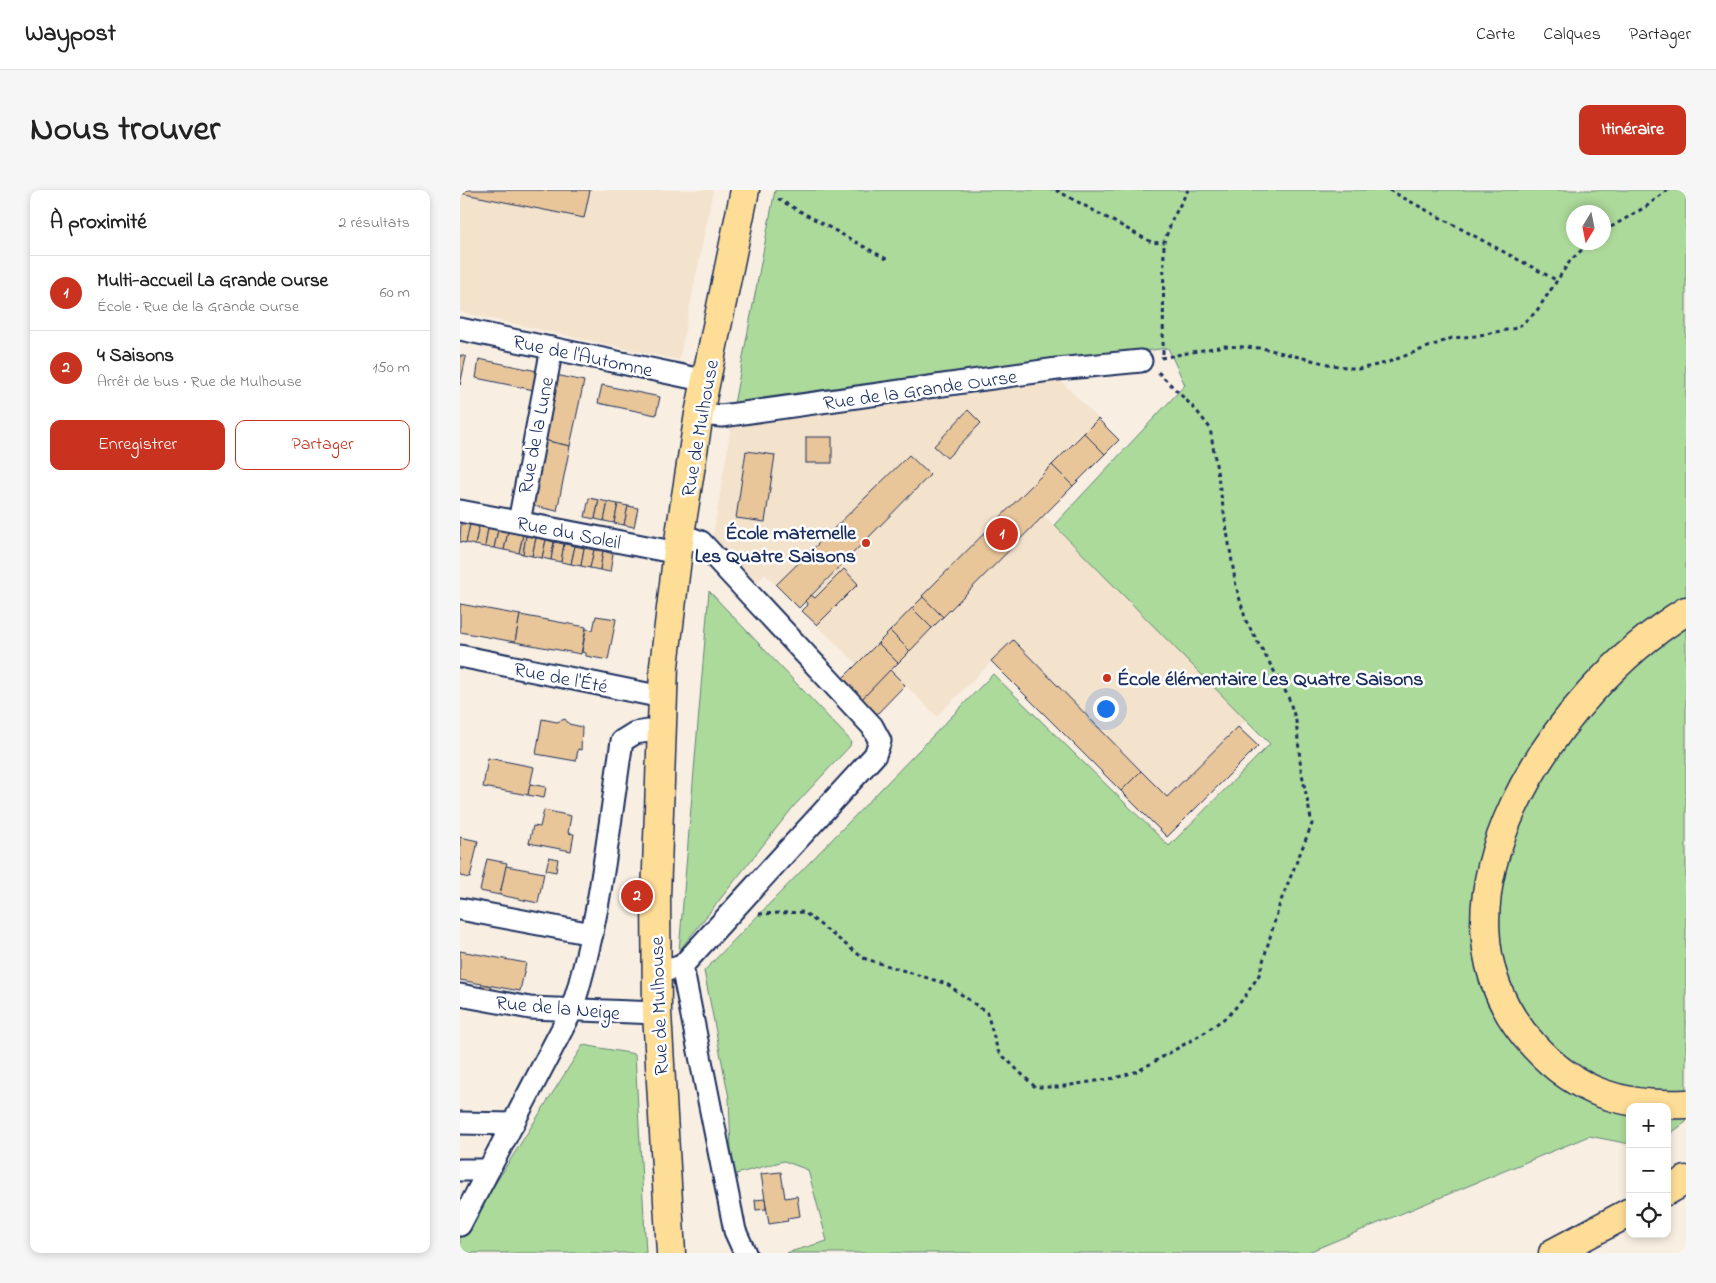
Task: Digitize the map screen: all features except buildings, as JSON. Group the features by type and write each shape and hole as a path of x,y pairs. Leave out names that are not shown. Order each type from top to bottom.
{"main road":[{"name":"Rue de Mulhouse","path":"671,1253 657,1013 669,969 656,897 662,697 679,543 699,414 745,190"},
{"path":"1686,611 1652,634 1615,667 1578,706 1541,759 1513,809 1497,847 1485,900 1484,924 1487,952 1502,1000 1527,1039 1545,1058 1587,1088 1611,1098 1659,1106 1686,1104"},
{"path":"1671,1189 1686,1180"},
{"path":"1553,1253 1626,1214"}],"street":[{"name":"Rue de l'Automne","path":"460,329 706,381"},
{"name":"Rue de la Lune","path":"519,522 552,348"},
{"name":"Rue de la Grande Ourse","path":"699,414 722,416 1057,369 1147,360"},
{"name":"Rue du Soleil","path":"460,511 519,522 679,543 701,542 872,726 880,741 875,755 728,916 669,969"},
{"name":"Rue de l'Été","path":"460,656 662,697"},
{"path":"460,1225 571,1012 583,976 592,934 622,741 636,733 662,729"},
{"path":"460,909 592,934"},
{"path":"669,969 735,1231 745,1253"},
{"name":"Rue de la Neige","path":"460,995 530,1008 571,1012 657,1013"},
{"path":"460,1123 513,1124"},
{"path":"460,1170 488,1170"}],"path":[{"path":"1056,190 1153,243 1164,242"},
{"path":"1163,357 1164,242 1173,218 1188,190"},
{"path":"1389,190 1556,280"},
{"path":"1611,228 1647,206 1668,190"},
{"path":"778,199 890,261"},
{"path":"728,916 804,912 864,958 947,984 987,1013 998,1051 1034,1087 1058,1087 1115,1078 1138,1071 1204,1033 1229,1015 1244,998 1259,975 1280,903 1312,824 1301,769 1296,721 1288,696 1246,621 1236,586 1210,428 1196,410 1158,374 1147,360 1224,346 1262,348 1332,366 1358,369 1386,364 1452,338 1517,328 1536,312 1556,280 1570,261 1582,250"}],"shaded area":[{"path":"460,190 713,190 679,360 460,312"},
{"path":"1061,381 1119,440 1044,516 1247,718 1239,727 1258,746 1167,837 992,661 937,716 905,685 876,715 841,680 857,664 802,611 808,604 805,602 799,608 765,574 755,585 716,548 713,537 731,427"}],"green space":[{"path":"775,190 1686,190 1686,1122 1671,1133 1671,1103 1626,1103 1626,1143 1589,1136 1306,1253 786,1253 827,1241 808,1170 784,1161 732,1175 729,1098 704,971 993,674 1169,846 1270,744 1054,525 1185,385 1168,348 734,404"},
{"path":"709,591 851,741 850,746 794,806 679,951"},
{"path":"583,1045 635,1054 646,1253 460,1253 460,1215 476,1214"}],"place":[{"name":"Multi-accueil La Grande Ourse","path":"1002,534"},
{"name":"École maternelle Les Quatre Saisons","path":"866,543"},
{"name":"École élémentaire Les Quatre Saisons","path":"1107,678"},
{"name":"4 Saisons","path":"637,896"}]}
